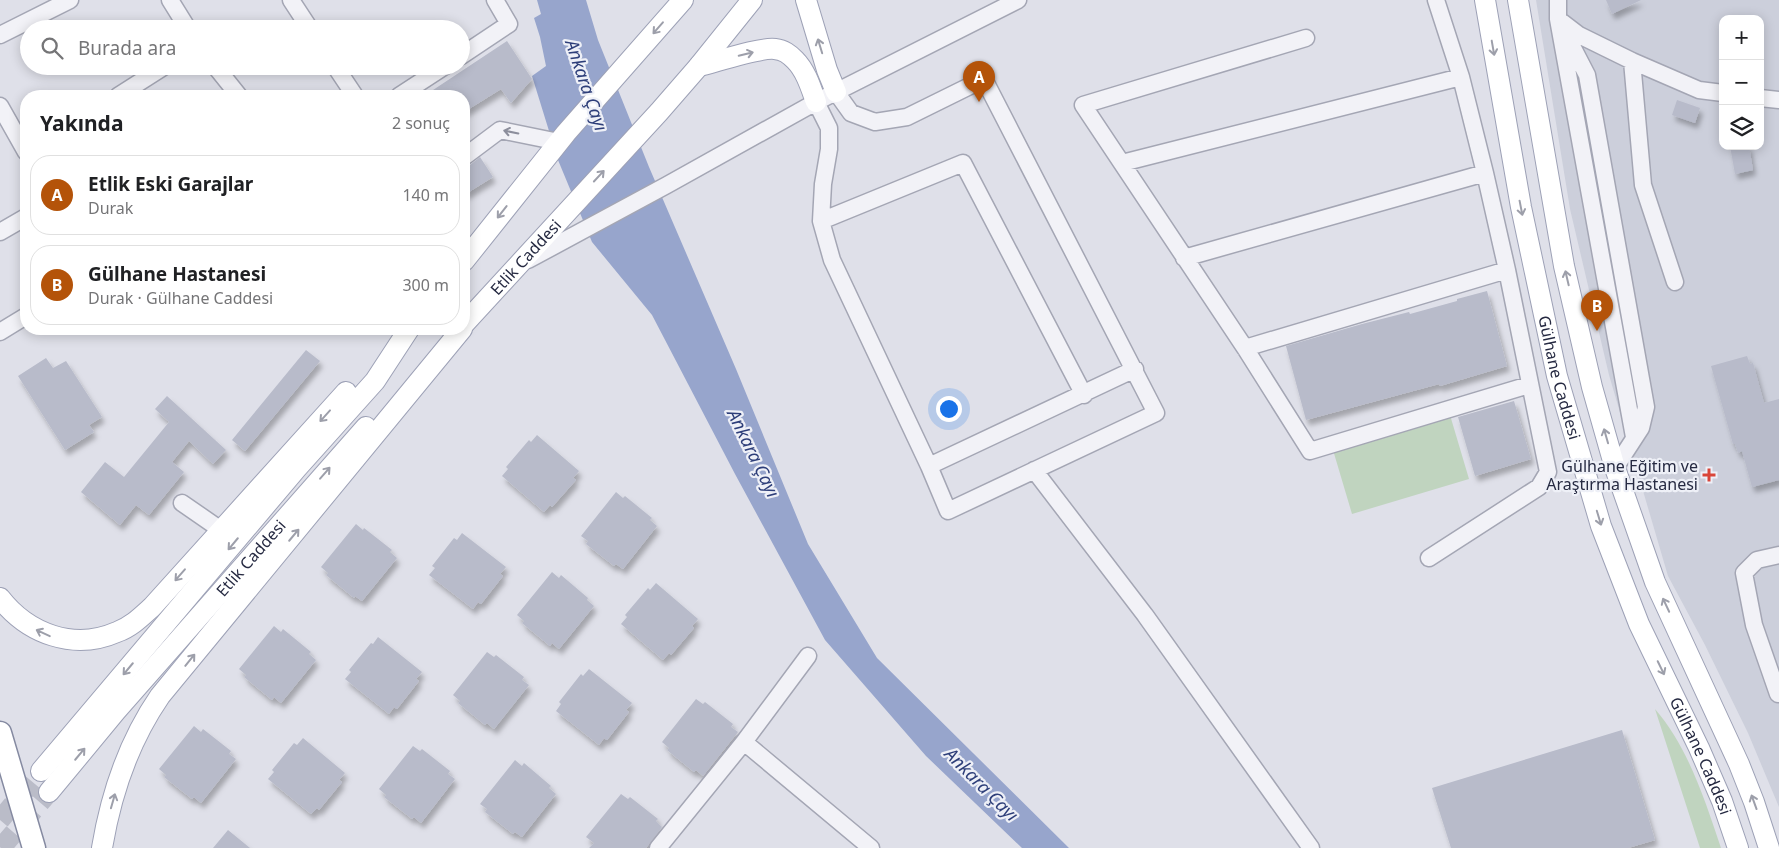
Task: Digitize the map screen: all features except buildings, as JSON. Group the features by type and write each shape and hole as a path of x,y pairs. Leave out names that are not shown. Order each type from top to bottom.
{"highway":[{"path":"0,734 34,848"},
{"path":"22,806 38,848"}],"main road":[{"path":"470,251 559,142 683,0"},
{"path":"699,66 752,0"},
{"path":"806,0 827,70 836,92"},
{"name":"Gülhane Caddesi","path":"1485,0 1521,207 1557,376 1601,526 1639,624 1722,801 1738,848"},
{"name":"Gülhane Caddesi","path":"1518,0 1564,266 1592,387 1615,468 1655,582 1739,764 1754,802 1768,848"},
{"path":"699,66 773,48 785,51 796,61 805,75 816,102"},
{"name":"Etlik Caddesi","path":"470,317 660,112 699,66"},
{"path":"0,598 26,624 39,632 53,637 84,641 103,638 119,632 135,622 152,607 384,351 401,335"},
{"name":"Etlik Caddesi","path":"42,771 297,468 375,381 403,335"},
{"name":"Etlik Caddesi","path":"49,792 116,711 423,362 452,335"},
{"path":"102,848 113,798 127,758 145,718 160,696 455,335"}],"street":[{"path":"31,20 70,0"},
{"path":"170,0 182,20"},
{"path":"291,0 304,20"},
{"path":"470,50 508,24 495,0"},
{"path":"518,265 816,102 1018,0"},
{"path":"1429,558 1539,487 1548,472 1507,270 1485,173 1461,77 1436,0"},
{"path":"1552,0 1558,19 1587,75 1646,407 1641,428 1615,468"},
{"path":"1558,0 1558,19"},
{"path":"1558,19 1579,35 1632,61 1699,90 1719,92"},
{"path":"0,36 20,26"},
{"path":"1306,38 1083,105 1245,348 1310,451 1529,385"},
{"path":"1632,61 1644,185 1675,282"},
{"path":"127,90 151,75"},
{"path":"222,75 234,90"},
{"path":"341,75 351,90"},
{"path":"409,90 432,75"},
{"path":"1122,163 1461,77"},
{"path":"816,102 829,128 829,149 823,184 821,221 832,260 948,511 1156,414 1135,369 984,79 907,117 875,122 851,113 836,92"},
{"path":"1764,98 1779,100"},
{"path":"0,106 20,141"},
{"path":"470,152 500,130 559,142"},
{"path":"821,221 963,163 1084,395"},
{"path":"1184,258 1485,173"},
{"path":"0,232 20,220"},
{"path":"1245,348 1507,270"},
{"path":"0,332 20,320"},
{"path":"928,466 1084,395 1135,369"},
{"path":"1034,470 1145,615 1312,848"},
{"path":"182,503 221,530"},
{"path":"1778,694 1754,624 1744,573 1757,560 1779,555"},
{"path":"658,848 744,742 808,656"},
{"path":"744,742 872,848"}],"shaded area":[{"name":"Gülhane Eğitim ve Araştırma Hastanesi","path":"1536,0 1779,0 1779,807 1748,733 1705,645 1668,576 1609,375 1570,209"}],"green space":[{"path":"1450,415 1469,479 1352,514 1333,450"},
{"path":"1655,709 1667,724 1686,757 1702,793 1721,848 1700,848"}],"water":[{"name":"Ankara Çayı","path":"537,0 586,0 598,40 649,167 736,369 808,544 877,658 1069,848 1022,848 926,756 825,640 652,315 592,242 558,160 532,76 546,66 534,18 541,14"}],"tunnel":[{"path":"0,820 41,771"},
{"path":"1,848 49,792"}],"place":[{"name":"Etlik Eski Garajlar","path":"979,102"},
{"name":"Gülhane Hastanesi","path":"1597,331"},
{"name":"Gülhane Eğitim ve Araştırma Hastanesi","path":"1709,475"}]}
